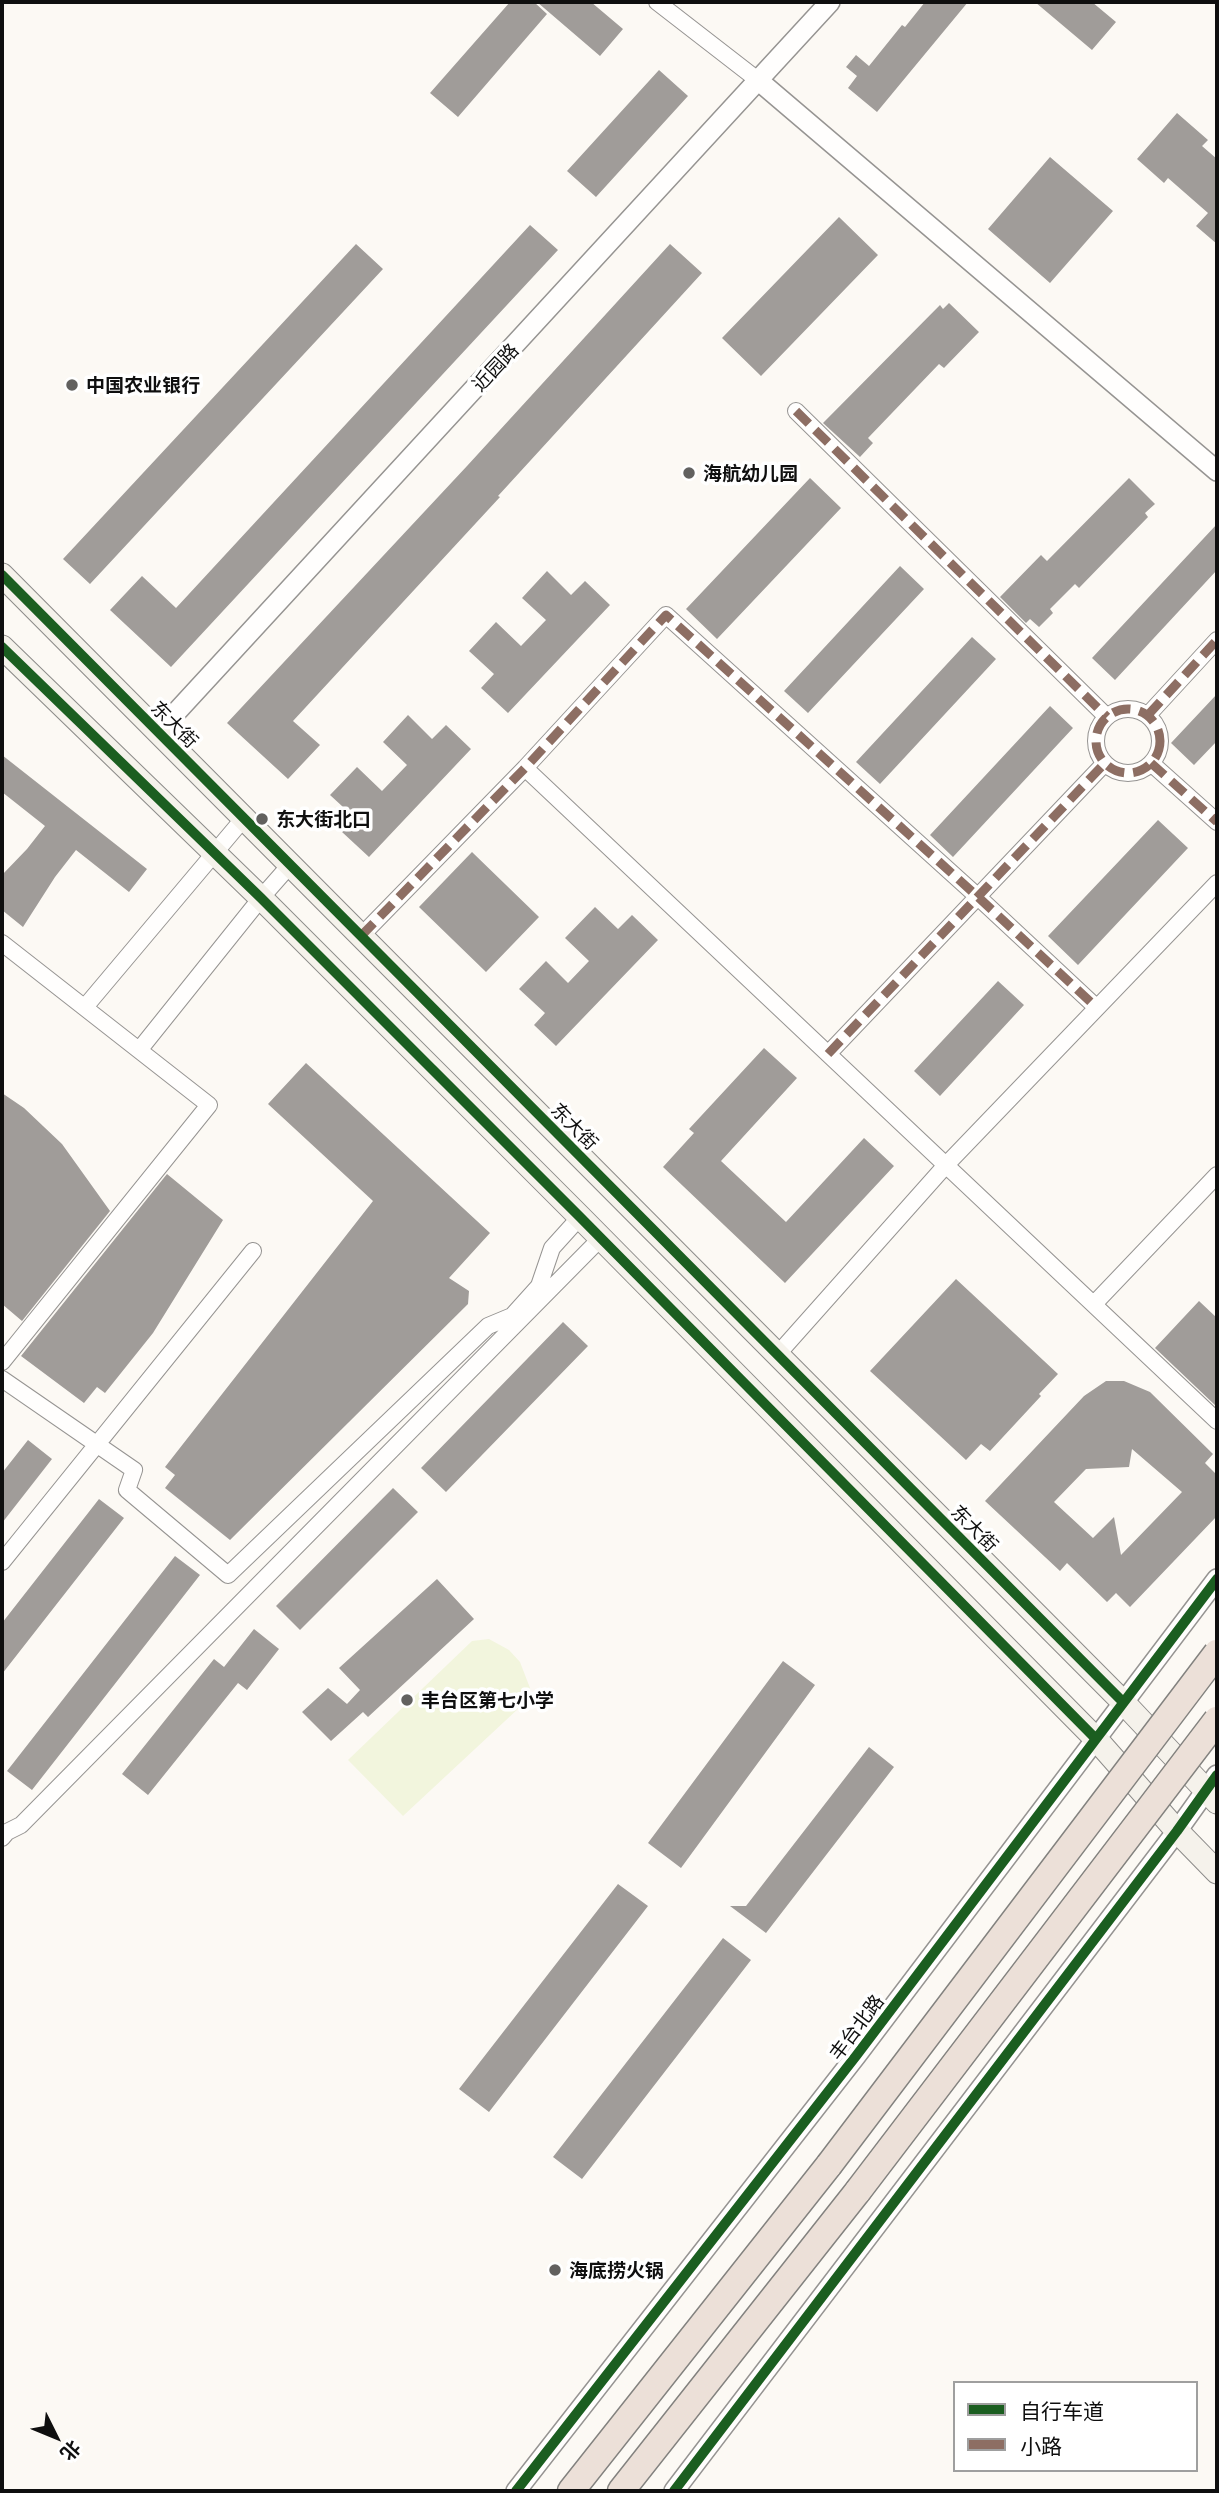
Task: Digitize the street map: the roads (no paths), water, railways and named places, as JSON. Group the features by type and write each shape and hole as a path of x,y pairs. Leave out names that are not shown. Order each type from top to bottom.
{"highway":[{"path":"571,2491 829,2165 1217,1653"},
{"path":"621,2491 858,2191 1217,1720"}],"main road":[{"name":"东大街","path":"2,575 1123,1702 1213,1789"},
{"path":"2,646 261,898 601,1238 1096,1739 1217,1872"}],"street":[{"path":"656,2 759,81 1217,471"},
{"name":"近园路","path":"158,732 830,2"},
{"path":"796,411 1107,717"},
{"path":"361,936 525,768 666,615 1096,1007"},
{"path":"1147,715 1217,640"},
{"path":"1127,708 1147,715 1155,723 1160,744 1157,754 1151,763 1133,772 1113,769 1105,763 1096,744 1100,725 1116,711 1127,708"},
{"path":"828,1054 1105,763"},
{"path":"1151,763 1217,822"},
{"path":"525,768 1217,1421"},
{"path":"85,1007 244,818"},
{"path":"140,1049 290,865"},
{"path":"777,1355 946,1165 1217,883"},
{"path":"2,943 209,1105 2,1362"},
{"path":"1094,1304 1217,1175"},
{"path":"2,1379 134,1470 127,1490 228,1575 488,1326 512,1316 539,1286 552,1248 580,1217"},
{"path":"2,1838 7,1832 21,1825 601,1238"},
{"path":"2,1562 253,1251"},
{"name":"丰台北路","path":"516,2491 856,2056 1217,1579"},
{"path":"674,2491 1177,1831 1213,1789"}],"place":[{"name":"中国农业银行","path":"72,385"},
{"name":"海航幼儿园","path":"689,473"},
{"name":"东大街北口","path":"262,819"},
{"name":"丰台区第七小学","path":"407,1700"},
{"name":"海底捞火锅","path":"555,2270"}]}
